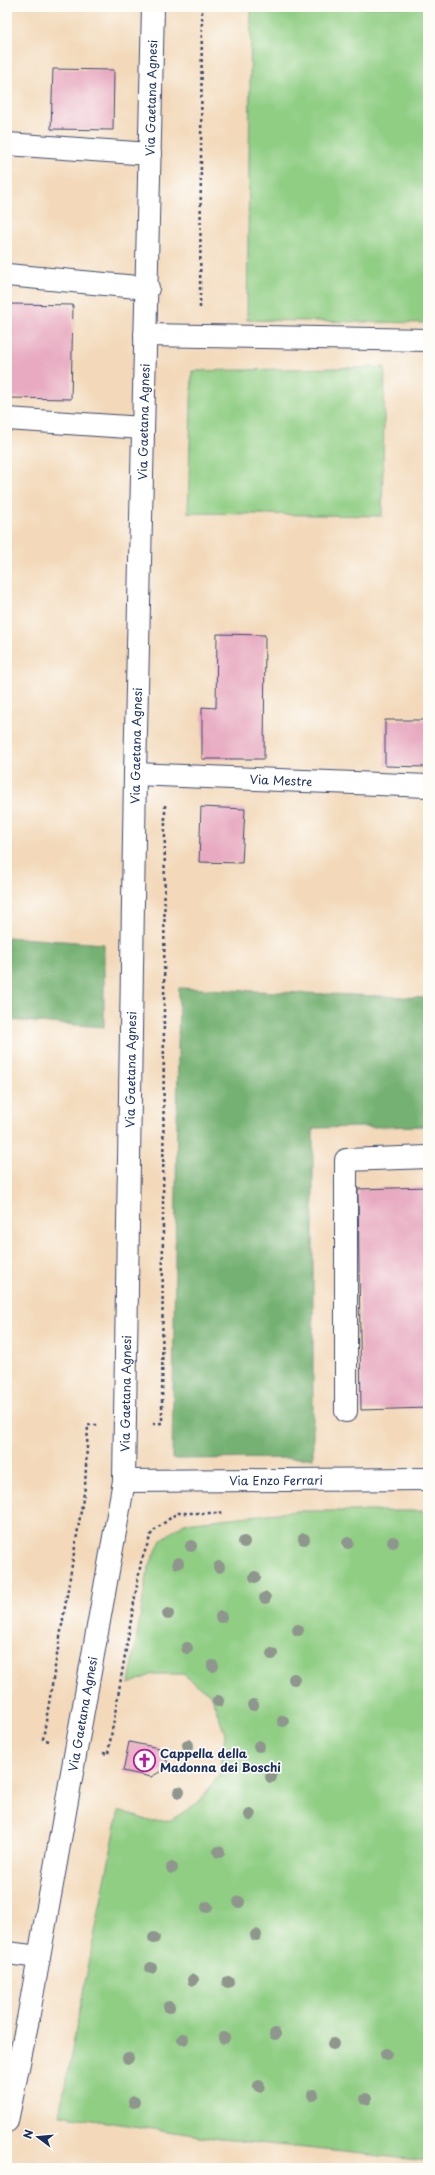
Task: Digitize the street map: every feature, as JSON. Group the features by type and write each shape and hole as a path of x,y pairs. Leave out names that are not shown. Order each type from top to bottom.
{"street":[{"name":"Via Gaetana Agnesi","path":"7,2121 39,1958 124,1481 134,774 144,428 145,334 148,288 154,7"},
{"path":"7,144 150,154"},
{"path":"7,275 148,288"},
{"path":"145,334 428,340"},
{"path":"7,419 144,428"},
{"name":"Via Mestre","path":"134,774 428,786"},
{"path":"346,1411 346,1160 428,1157"},
{"name":"Via Enzo Ferrari","path":"124,1481 428,1479"},
{"path":"7,1953 39,1958"}],"path":[{"path":"108,1754 142,1562 152,1532 177,1513 221,1513 222,1480"}],"green space":[{"path":"251,7 428,7 428,323 247,320"},
{"path":"385,367 382,516 188,513 192,371"},
{"path":"7,937 104,944 104,1027 7,1020"},
{"path":"179,988 428,998 428,1126 313,1128 313,1458 172,1459"},
{"path":"297,1511 428,1511 428,2161 221,2139 59,2115 119,1810 149,1821 171,1820 199,1802 219,1775 225,1734 211,1695 183,1674 153,1674 129,1684 148,1569 161,1540 184,1523"}],"building":[{"path":"53,69 114,70 113,130 51,129"},
{"path":"9,304 73,305 71,399 8,398"},
{"path":"217,634 265,635 264,759 202,759 202,707 216,708"},
{"path":"385,720 428,720 428,767 385,766"},
{"path":"201,807 245,809 242,863 199,862"},
{"path":"428,1187 428,1408 361,1410 358,1189"},
{"name":"Cappella della Madonna dei Boschi","path":"129,1742 159,1748 170,1766 151,1777 123,1771"}],"place":[{"name":"Cappella della Madonna dei Boschi","path":"145,1760"}]}
